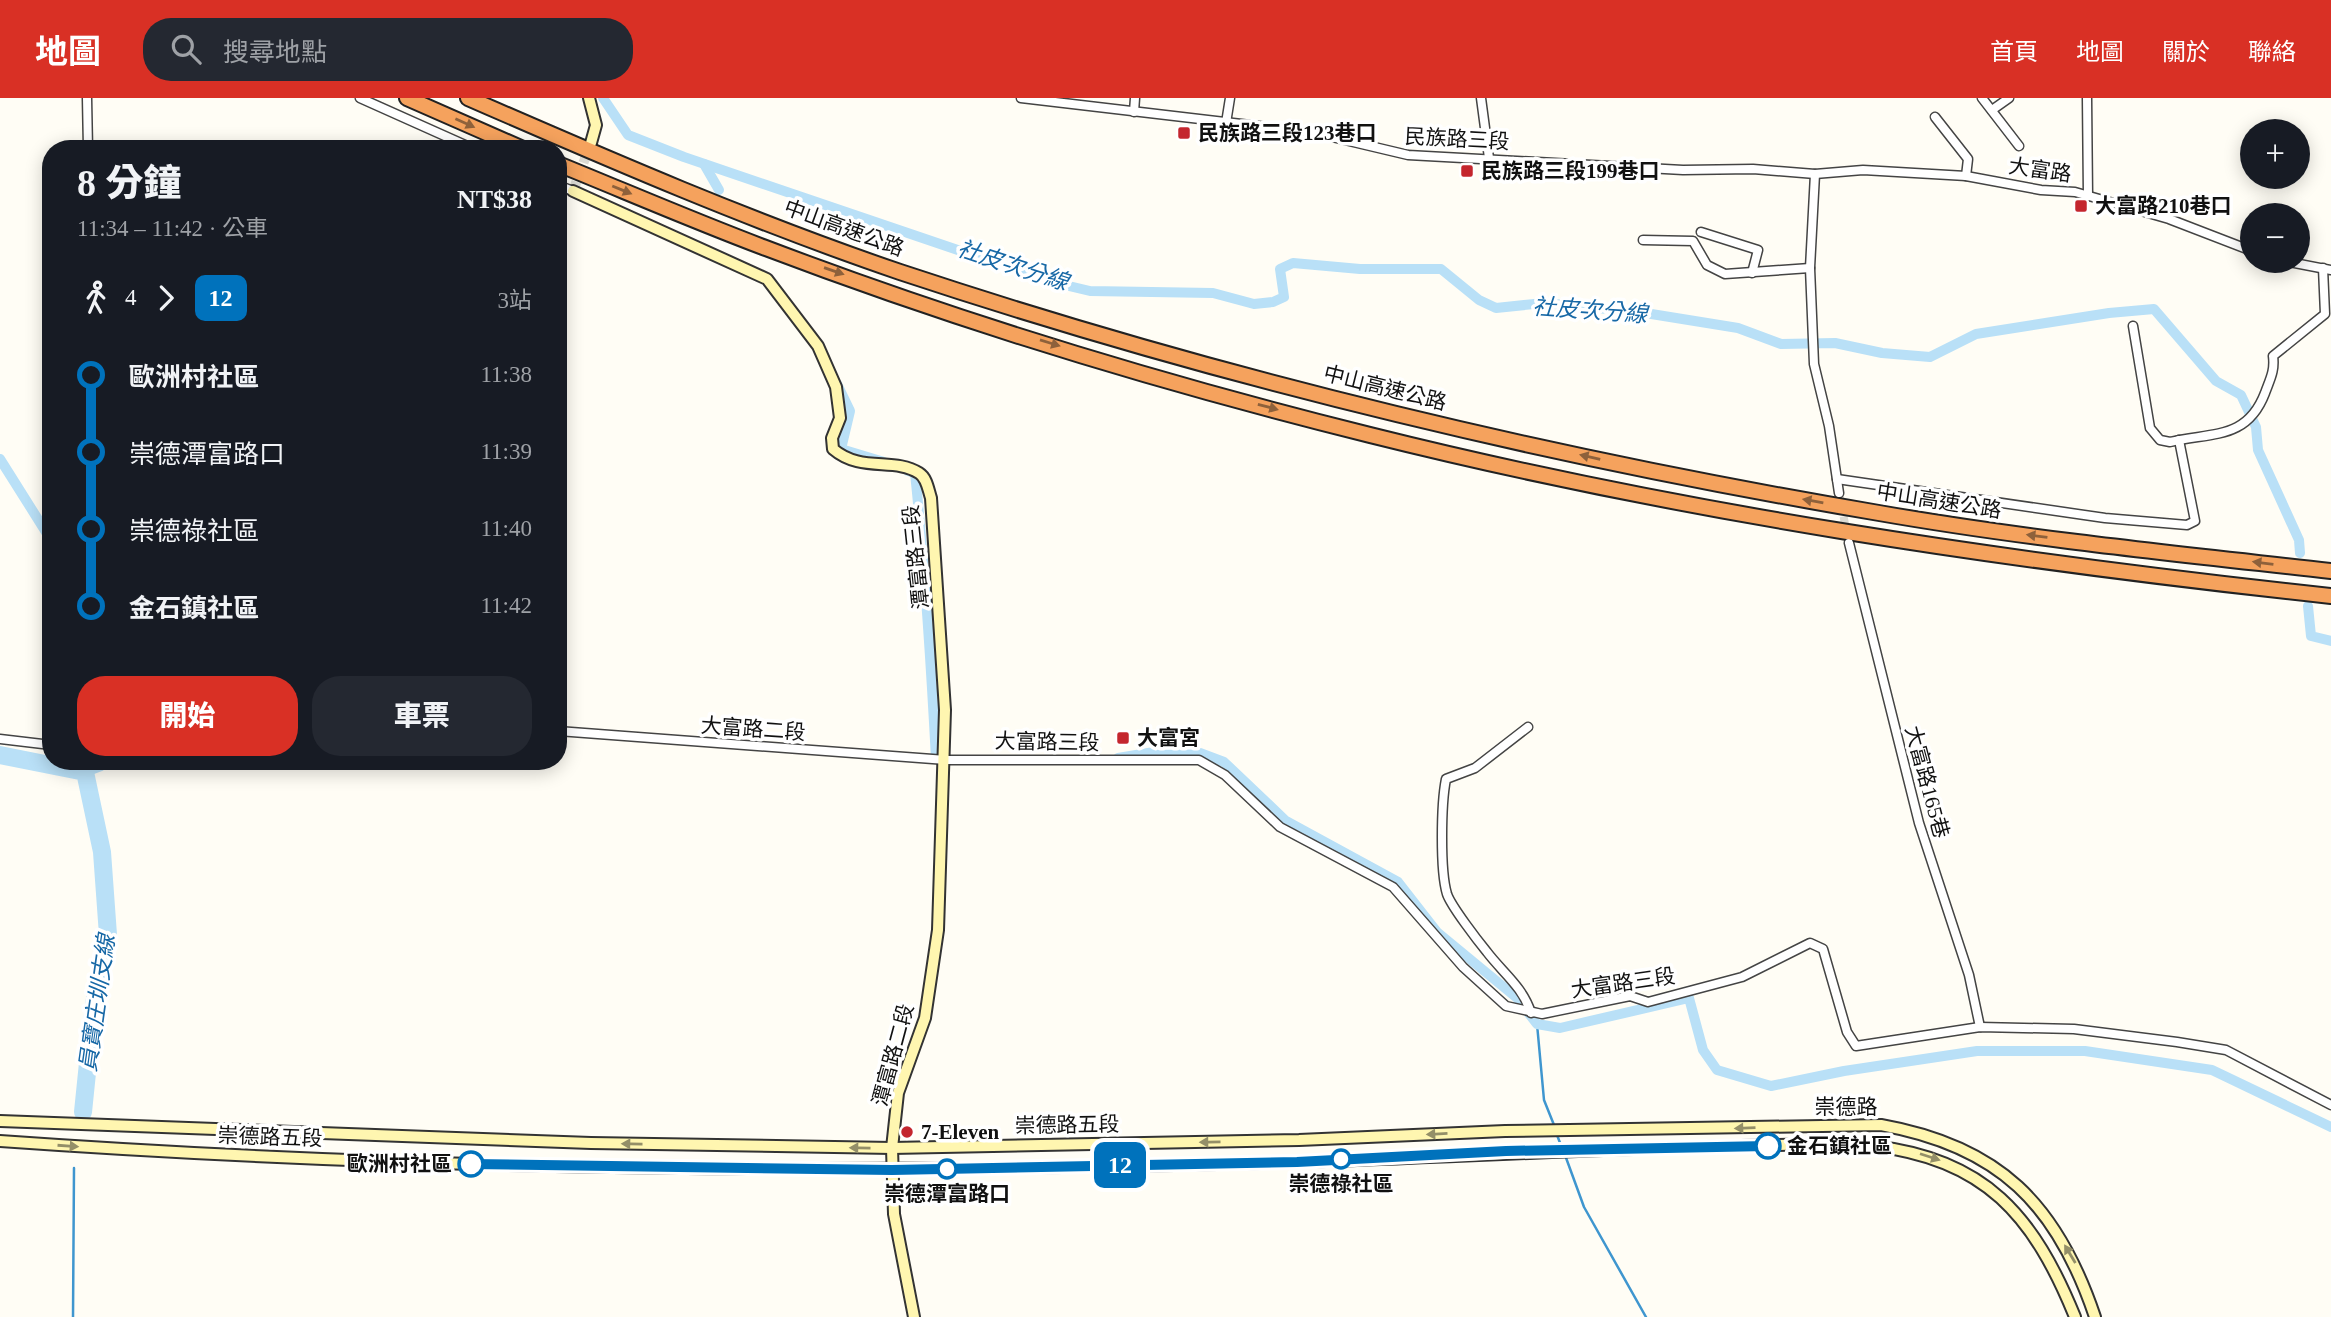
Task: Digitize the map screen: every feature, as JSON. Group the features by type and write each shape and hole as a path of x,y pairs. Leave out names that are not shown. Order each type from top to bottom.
{"highway":[{"path":"407,98 503,140"},
{"name":"中山高速公路","path":"468,98 691,192 897,271 1208,366 1409,416 1650,471 1853,509 2013,534 2331,571"},
{"name":"中山高速公路","path":"567,168 765,247 979,322 1367,434 1641,495 1831,531 2075,566 2331,596"}],"street":[{"path":"87,98 88,140"},
{"path":"360,98 454,140"},
{"path":"589,98 596,125 591,143"},
{"name":"民族路三段","path":"1021,98 1311,132 1395,154 1815,174"},
{"path":"1133,112 1135,98"},
{"path":"1226,123 1230,98"},
{"path":"1481,98 1489,158"},
{"path":"1982,98 2019,146"},
{"path":"1992,110 2009,98"},
{"path":"2087,98 2088,197"},
{"path":"1935,117 1968,159 1966,176"},
{"name":"大富路","path":"1815,174 1863,170 1966,176 2088,197 2169,219 2240,246"},
{"path":"1815,174 1810,268 1814,364 1829,426 1839,493"},
{"path":"567,189 573,191"},
{"name":"潭富路三段","path":"573,191 768,279 818,346 836,387 840,418 832,438 833,449 846,460 906,469 919,473 926,481 931,498 941,613 946,760"},
{"path":"1701,232 1758,250 1752,273"},
{"path":"1643,240 1693,241 1707,265 1725,274 1810,268"},
{"path":"2133,326 2150,428 2160,440 2179,440 2238,429 2258,408 2275,369 2273,356 2325,314 2327,269"},
{"path":"1837,479 2105,518 2187,524 2195,521 2179,440"},
{"name":"大富路165巷","path":"1849,544 1919,823 1969,975 1980,1027"},
{"path":"1528,727 1475,768 1446,779 1444,856 1447,893 1453,905 1486,951 1526,996 1531,1013"},
{"name":"大富路二段","path":"567,733 946,760"},
{"path":"0,739 42,744"},
{"name":"大富路三段","path":"946,760 1199,760 1225,775 1280,827 1393,887 1463,967 1506,1006 1531,1013 1542,1014 1630,996 1648,1002 1742,977 1810,943 1823,948 1847,1032 1856,1046 1980,1027 2074,1029 2226,1050 2331,1105"},
{"name":"潭富路二段","path":"914,1317 894,1214 892,1148 898,1093 925,1018 938,930 946,760"},
{"name":"崇德路五段","path":"0,1121 591,1143 892,1148 1299,1140 1505,1131"},
{"name":"崇德路","path":"1505,1131 1881,1125 1937,1138 1998,1168 2037,1207 2074,1259 2095,1317"},
{"name":"崇德路五段","path":"0,1141 152,1152 555,1167 892,1170 1297,1162 1506,1151"},
{"name":"崇德路","path":"1506,1151 1846,1144 1901,1149 1929,1156 1980,1182 2024,1220 2058,1274 2075,1317"}],"waterway":[{"name":"社皮次分線","path":"603,98 628,135 684,157 1052,282 1090,291 1213,293 1254,304 1273,302 1284,297 1280,269 1293,263 1360,269 1441,269 1479,300 1496,308 1544,303 1639,312 1738,328 1781,344 1835,343 1882,353 1930,357 1976,334 2109,313 2154,309 2216,381 2241,395 2256,427 2258,450 2299,540 2300,553"},
{"path":"704,164 719,190"},
{"path":"837,384 850,411 841,449 884,462"},
{"path":"0,459 42,526"},
{"path":"908,471 915,473 936,759 942,759"},
{"name":"社皮次分線","path":"2308,606 2311,636 2331,641"},
{"path":"1118,758 1166,750 1200,753 1224,762 1286,821 1398,882 1437,932 1517,998 1537,1024 1560,1028 1689,998 1703,1050 1717,1070 1771,1086 1844,1071 1977,1051 2085,1051 2212,1070 2331,1127"},
{"name":"員寶庄圳支線","path":"0,755 42,763"},
{"name":"員寶庄圳支線","path":"75,770 85,772 102,852 108,935 94,1004 83,1112"},
{"path":"85,772 90,770"},
{"path":"1537,1024 1544,1100 1554,1125"},
{"path":"1557,1135 1562,1148"},
{"path":"1565,1155 1584,1207 1646,1317"},
{"path":"73,1317 74,1168"}],"tunnel":[{"path":"573,191 590,145"},
{"path":"1839,493 1847,534"}],"bus line":[{"name":"12","path":"471,1164 892,1170 1297,1162 1506,1151 1768,1146"}],"place":[{"name":"民族路三段123巷口","path":"1184,133"},
{"name":"民族路三段199巷口","path":"1467,171"},
{"name":"大富路210巷口","path":"2081,206"},
{"name":"大富宮","path":"1123,738"},
{"name":"7-Eleven","path":"907,1132"},
{"name":"金石鎮社區","path":"1768,1146"},
{"name":"崇德祿社區","path":"1341,1159"},
{"name":"歐洲村社區","path":"471,1164"},
{"name":"崇德潭富路口","path":"947,1169"}]}
